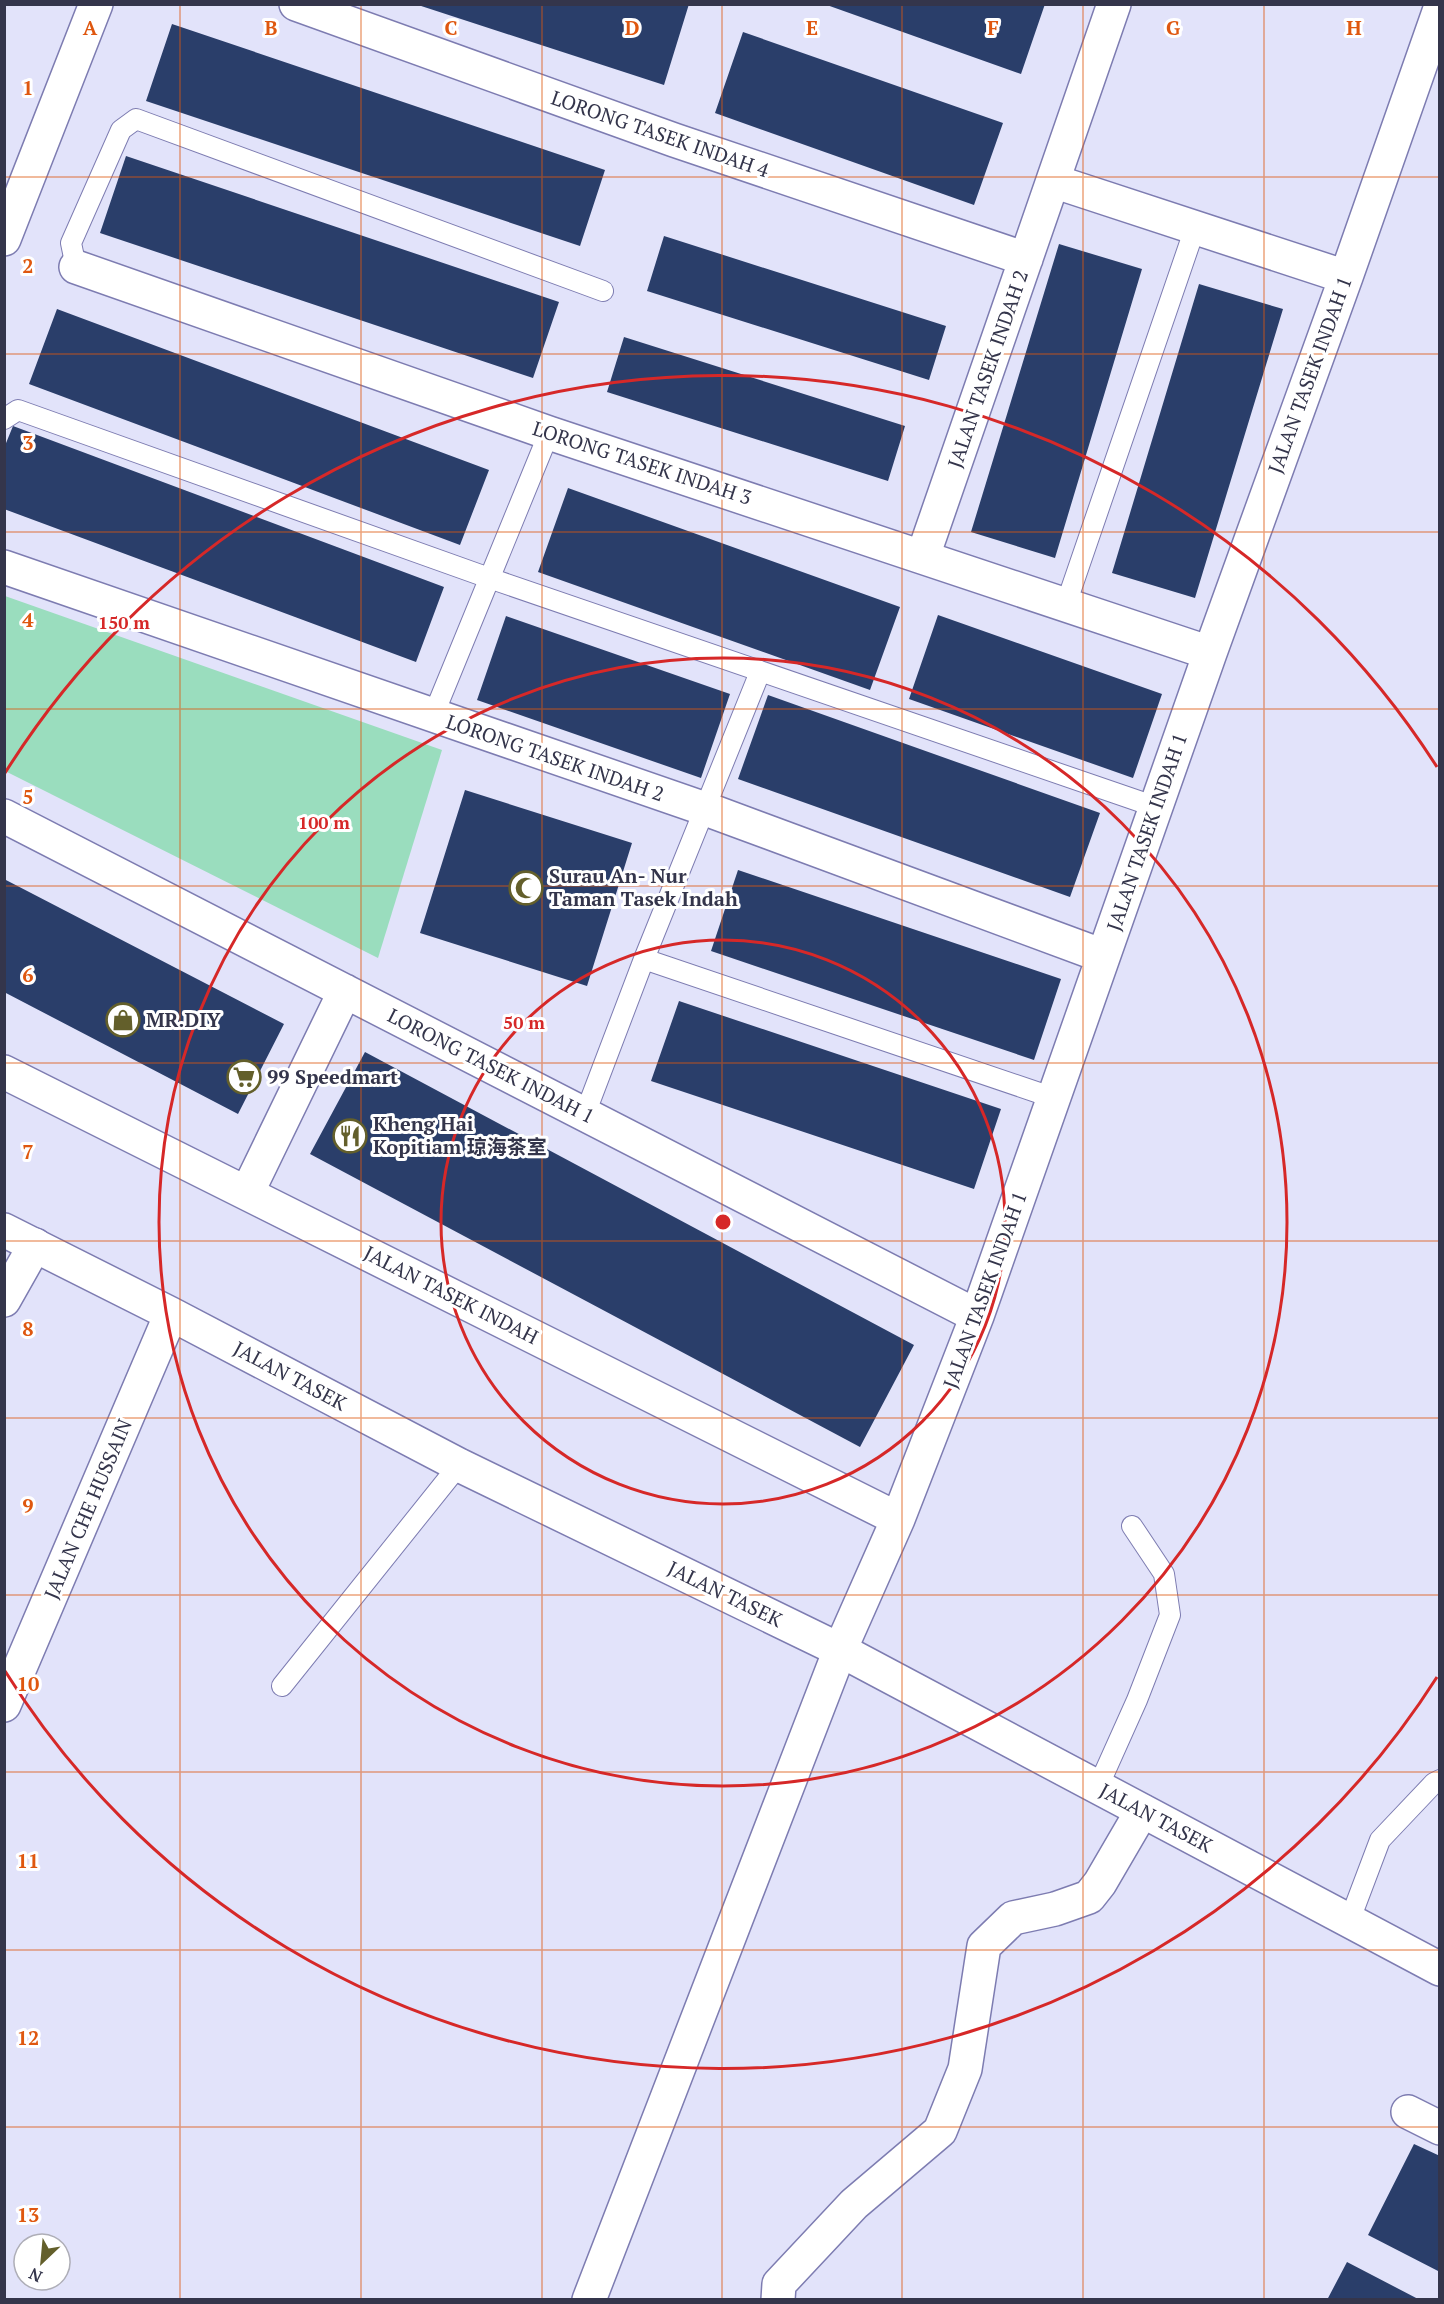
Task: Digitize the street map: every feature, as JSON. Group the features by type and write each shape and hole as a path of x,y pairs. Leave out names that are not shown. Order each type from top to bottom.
{"street":[{"path":"4,239 96,4"},
{"name":"LORONG TASEK INDAH 4","path":"296,4 674,140 1026,259"},
{"name":"JALAN TASEK INDAH 2","path":"923,556 1114,4"},
{"name":"JALAN TASEK INDAH 1","path":"589,2300 840,1650 898,1519 977,1316 1440,9"},
{"path":"1053,181 1346,277"},
{"name":"LORONG TASEK INDAH 3","path":"76,267 549,433 1210,653"},
{"name":"LORONG TASEK INDAH 2","path":"4,567 706,809 1103,956"},
{"name":"LORONG TASEK INDAH 1","path":"4,816 977,1316"},
{"path":"247,1193 345,991"},
{"name":"JALAN TASEK INDAH","path":"4,1072 898,1519"},
{"name":"JALAN TASEK","path":"4,1230 171,1314 459,1465 840,1650 1440,1969"},
{"path":"4,1300 35,1245"},
{"name":"JALAN CHE HUSSAIN","path":"4,1705 171,1314"},
{"path":"778,2300 779,2284 854,2204 940,2131 964,2069 984,1946 1013,1918 1055,1910 1089,1897 1100,1883 1142,1811"},
{"path":"1408,2112 1440,2128"}],"lane":[{"path":"76,267 71,243 121,130 136,119 603,291"},
{"path":"1066,604 1195,228"},
{"path":"4,419 18,410 489,578 1156,807"},
{"path":"433,716 549,433"},
{"path":"585,1114 644,959 760,672"},
{"path":"644,959 1054,1098"},
{"path":"282,1686 459,1465"},
{"path":"1098,1787 1137,1700 1170,1615 1164,1574 1132,1526"},
{"path":"1349,1922 1380,1840 1434,1783 1440,1780"}],"green space":[{"path":"5,596 442,750 378,958 5,771"}],"building":[{"path":"415,4 689,4 664,85"},
{"path":"824,4 1045,4 1021,74"},
{"path":"172,24 605,170 580,246 146,101"},
{"path":"743,32 1003,123 974,205 715,113"},
{"path":"126,156 559,302 533,378 100,233"},
{"path":"664,236 946,326 929,380 647,291"},
{"path":"1059,244 1142,269 1055,558 971,532"},
{"path":"1199,284 1283,309 1195,598 1112,573"},
{"path":"57,309 489,470 460,545 29,384"},
{"path":"624,337 905,426 888,481 607,392"},
{"path":"13,426 444,587 416,662 4,509 4,448"},
{"path":"568,488 900,607 870,690 538,572"},
{"path":"938,615 1162,694 1133,778 909,699"},
{"path":"506,616 730,694 701,778 477,700"},
{"path":"768,695 1100,813 1070,897 738,779"},
{"name":"Surau An- Nur Taman Tasek Indah","path":"465,790 632,843 587,986 420,933"},
{"path":"738,870 1061,979 1034,1060 711,951"},
{"path":"4,879 284,1024 238,1114 4,992"},
{"path":"679,1001 1001,1109 974,1189 651,1081"},
{"path":"365,1052 914,1345 860,1447 310,1154"},
{"path":"1414,2144 1440,2156 1440,2272 1368,2235"},
{"path":"1347,2262 1420,2300 1327,2300"}],"place":[{"name":"Surau An- Nur Taman Tasek Indah","path":"526,888"},
{"name":"MR.DIY","path":"123,1020"},
{"name":"99 Speedmart","path":"244,1077"},
{"name":"Kheng Hai Kopitiam 琼海茶室","path":"350,1136"}]}
